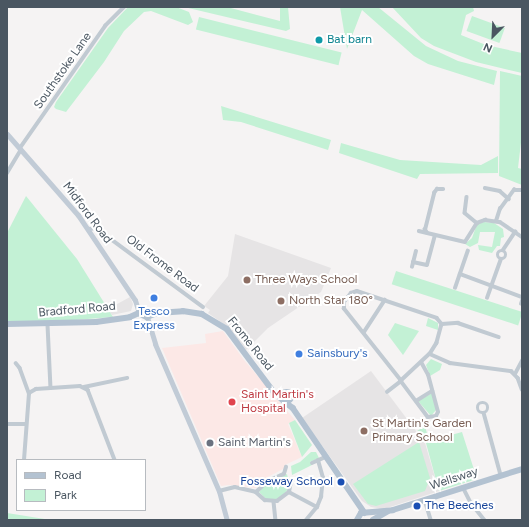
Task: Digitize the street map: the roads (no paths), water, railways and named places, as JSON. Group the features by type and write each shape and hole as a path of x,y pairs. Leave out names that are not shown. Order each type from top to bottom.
{"main road":[{"name":"Midford Road","path":"7,134 89,229 135,300 139,313"},
{"name":"Frome Road","path":"147,317 157,313 183,311 214,319 227,329 266,381 298,419 366,513"},
{"path":"139,313 147,317 155,344 219,491 227,520"},
{"name":"Bradford Road","path":"7,324 48,325 101,321 139,313"},
{"name":"Frome Road","path":"266,381 285,392 292,394 298,419"},
{"path":"285,392 282,395 285,402 292,399"},
{"name":"Wellsway","path":"366,513 372,520 392,510 522,469"},
{"name":"Frome Road","path":"353,495 357,517"},
{"name":"Wellsway","path":"350,520 366,513 392,510"}],"street":[{"name":"Southstoke Lane","path":"7,173 20,149 105,26 124,7"},
{"path":"485,188 500,191 509,199"},
{"path":"496,221 500,209 509,199 515,188 522,190"},
{"path":"428,234 424,230 434,192 437,189 443,189"},
{"path":"467,197 465,213 477,223"},
{"path":"419,231 435,236 466,242 477,223 485,220 496,221 522,237"},
{"name":"Old Frome Road","path":"89,229 96,228 203,307"},
{"path":"501,259 498,253 503,250 515,232"},
{"path":"413,262 427,265 435,236"},
{"path":"487,298 501,259 506,256 503,250"},
{"path":"412,267 416,251"},
{"path":"455,288 468,251"},
{"path":"460,274 522,297"},
{"path":"422,364 438,412 433,417 428,417 364,332 344,309 344,302 355,291 436,318 442,324 458,323 499,337"},
{"path":"364,332 384,300"},
{"path":"387,392 422,364 437,343 442,324"},
{"path":"48,325 51,388"},
{"path":"430,354 450,363 505,369 515,374 522,389"},
{"path":"515,374 521,366 522,361"},
{"path":"16,363 20,368 29,394 24,459"},
{"path":"29,394 36,389 84,387 127,378"},
{"path":"84,387 88,390 114,459"},
{"path":"416,401 432,391"},
{"path":"484,412 501,475"},
{"path":"7,424 26,424"},
{"path":"312,464 323,458"},
{"path":"306,520 317,507 323,486 318,461"},
{"path":"256,492 268,481 284,474 286,467"},
{"path":"219,491 235,487 256,492 265,500 274,502 284,498 289,492 291,482"},
{"path":"463,487 471,503 485,520"},
{"path":"289,492 317,507"},
{"path":"425,500 431,520"},
{"path":"274,502 276,520"}],"place":[{"name":"Bat barn","path":"319,40"},
{"name":"Three Ways School","path":"247,280"},
{"name":"Tesco Express","path":"154,298"},
{"name":"North Star 180°","path":"281,301"},
{"name":"Sainsbury's","path":"299,354"},
{"name":"Saint Martin's Hospital","path":"232,402"},
{"name":"St Martin's Garden Primary School","path":"364,431"},
{"name":"Saint Martin's","path":"210,443"},
{"name":"Fosseway School","path":"341,482"},
{"name":"The Beeches","path":"417,506"}]}
